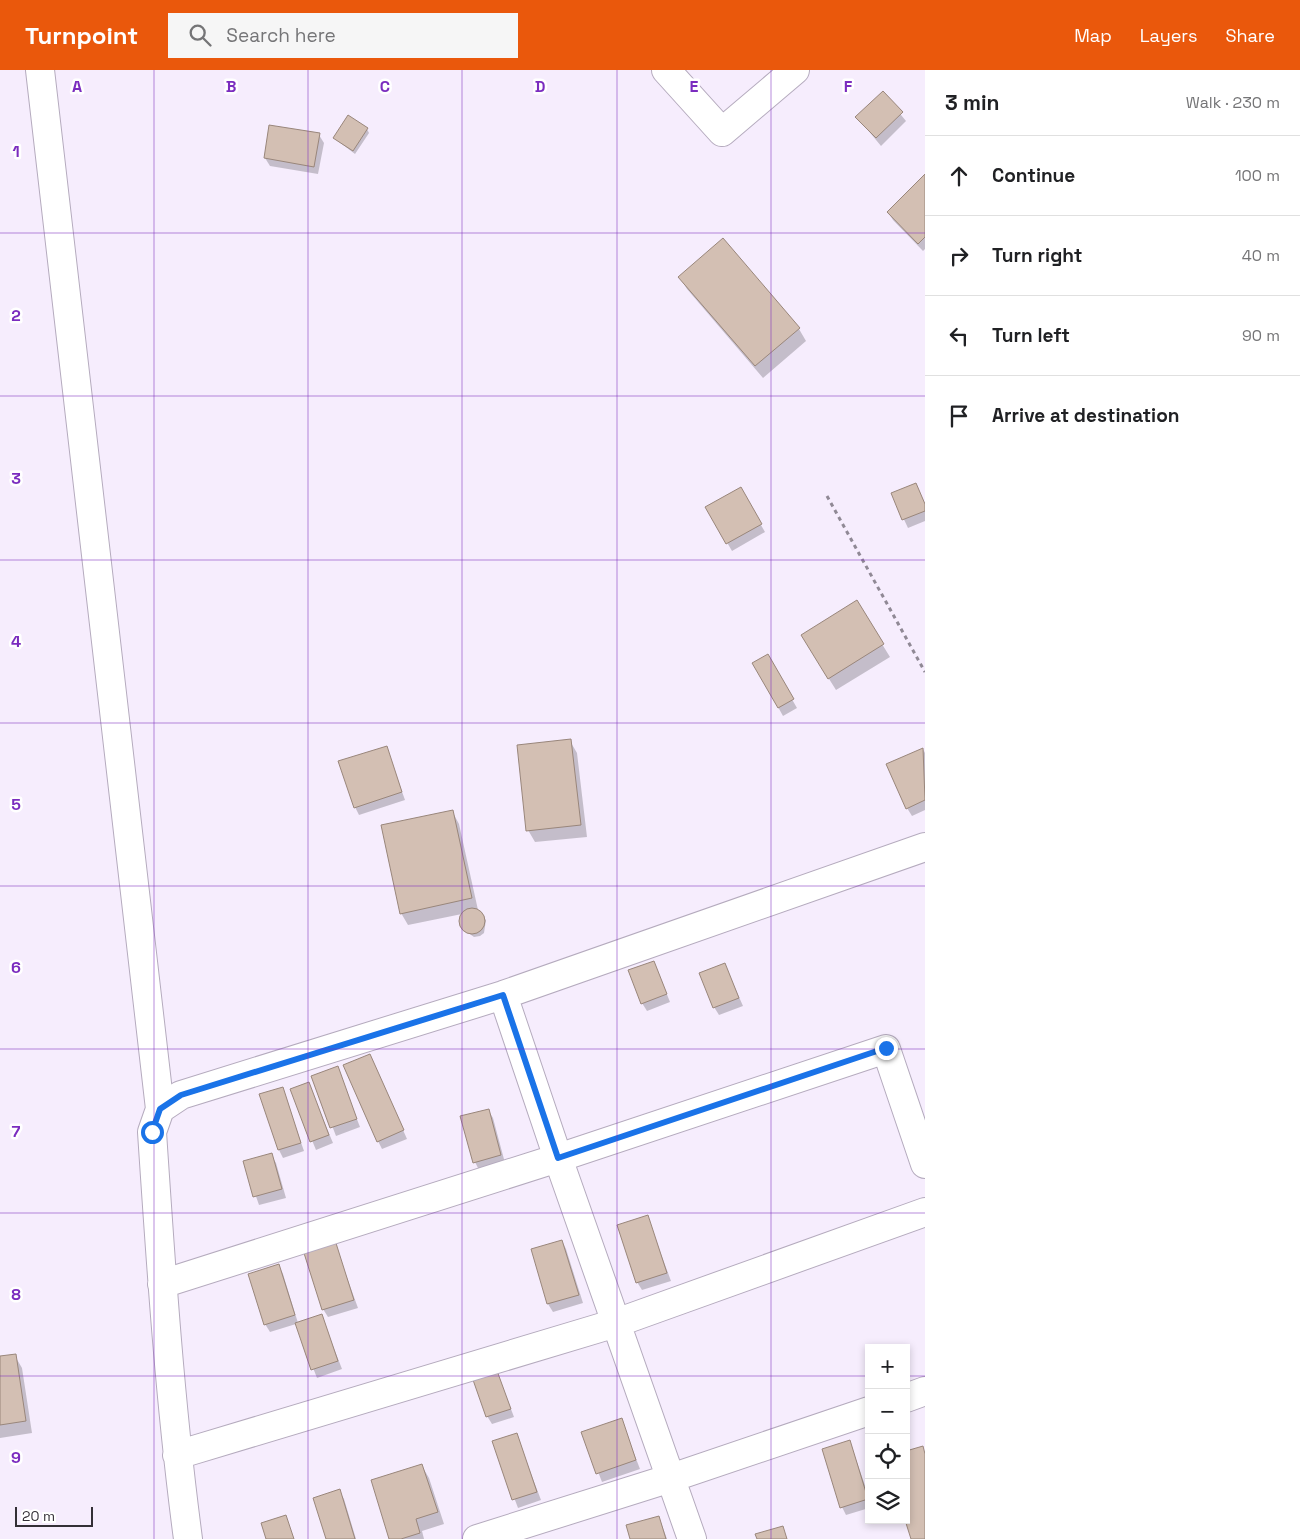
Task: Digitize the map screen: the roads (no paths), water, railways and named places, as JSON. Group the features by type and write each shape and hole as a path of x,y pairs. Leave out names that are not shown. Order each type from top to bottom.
{"street":[{"path":"40,70 160,1109 152,1132 176,1455 188,1539"},
{"path":"666,70 722,132 795,70"},
{"path":"160,1109 181,1095 503,995 925,847"},
{"path":"503,995 558,1158 692,1539"},
{"path":"162,1284 558,1158 886,1048 925,1164"},
{"path":"176,1455 616,1323 925,1212"},
{"path":"910,1397 925,1392"},
{"path":"477,1539 671,1478 865,1412"}]}
